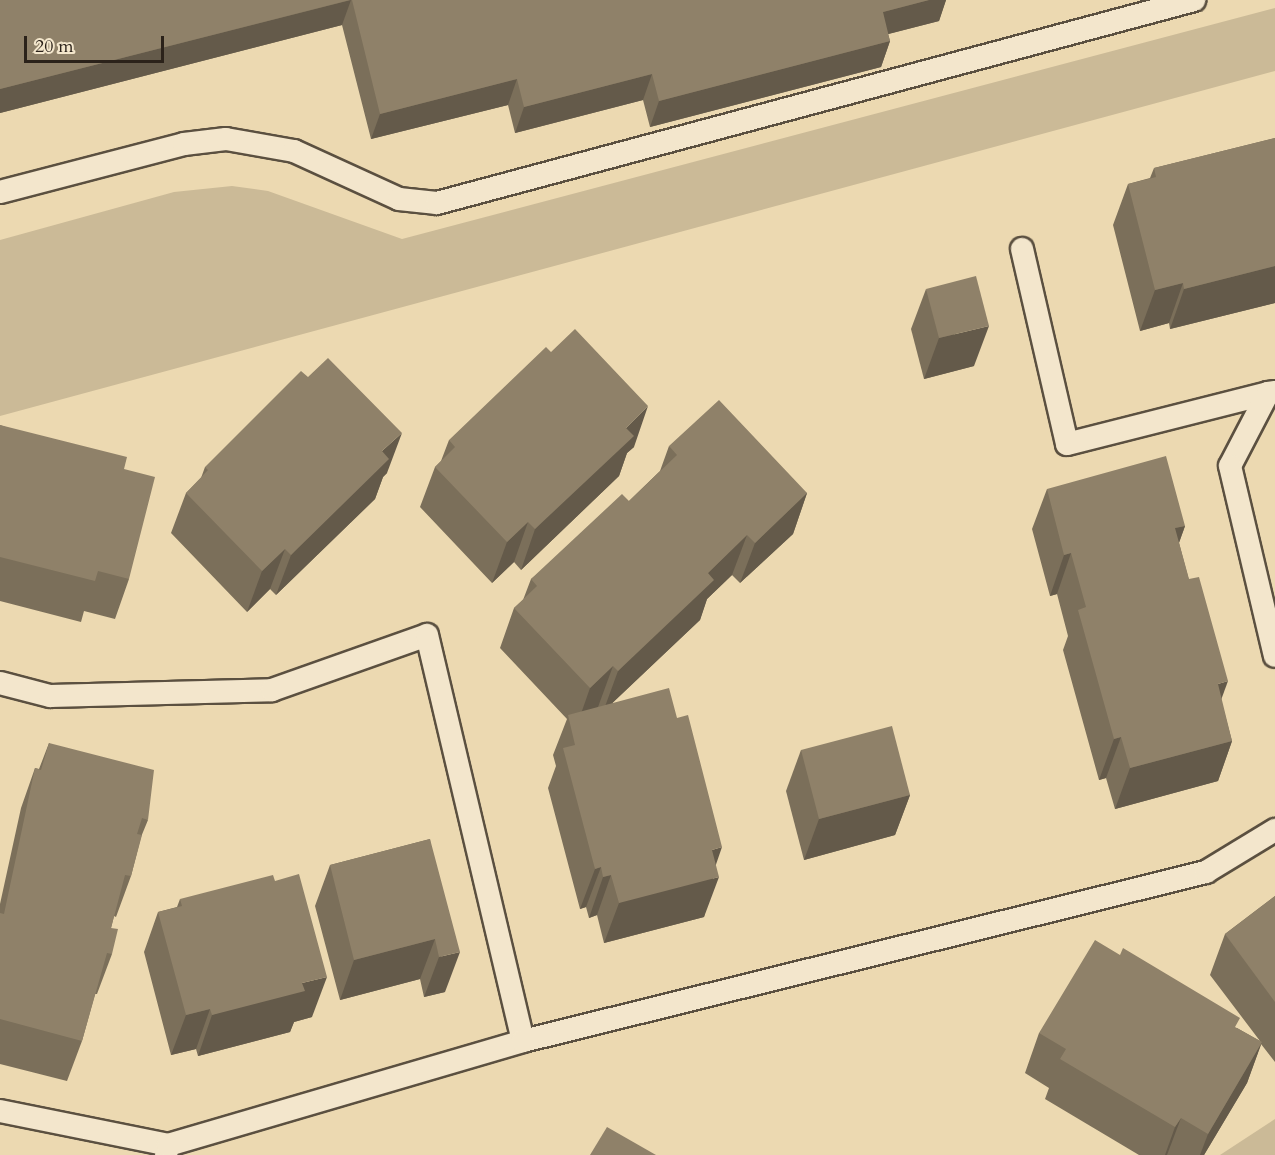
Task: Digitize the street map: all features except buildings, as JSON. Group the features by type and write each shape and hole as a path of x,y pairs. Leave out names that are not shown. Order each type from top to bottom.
{"lane":[{"path":"0,192 184,144 226,139 294,151 399,199 436,203 1194,0"},
{"path":"1022,249 1067,444 1272,392"},
{"path":"1272,392 1230,466 1275,656"},
{"path":"0,683 50,696 272,690 427,634 523,1041"},
{"path":"0,1111 167,1150 523,1041 1206,873 1275,830"}],"shaded area":[{"path":"1275,8 1275,71 0,416 0,240 174,192 232,186 268,191 402,239"},
{"path":"1275,1119 1275,1155 1220,1155"}]}
